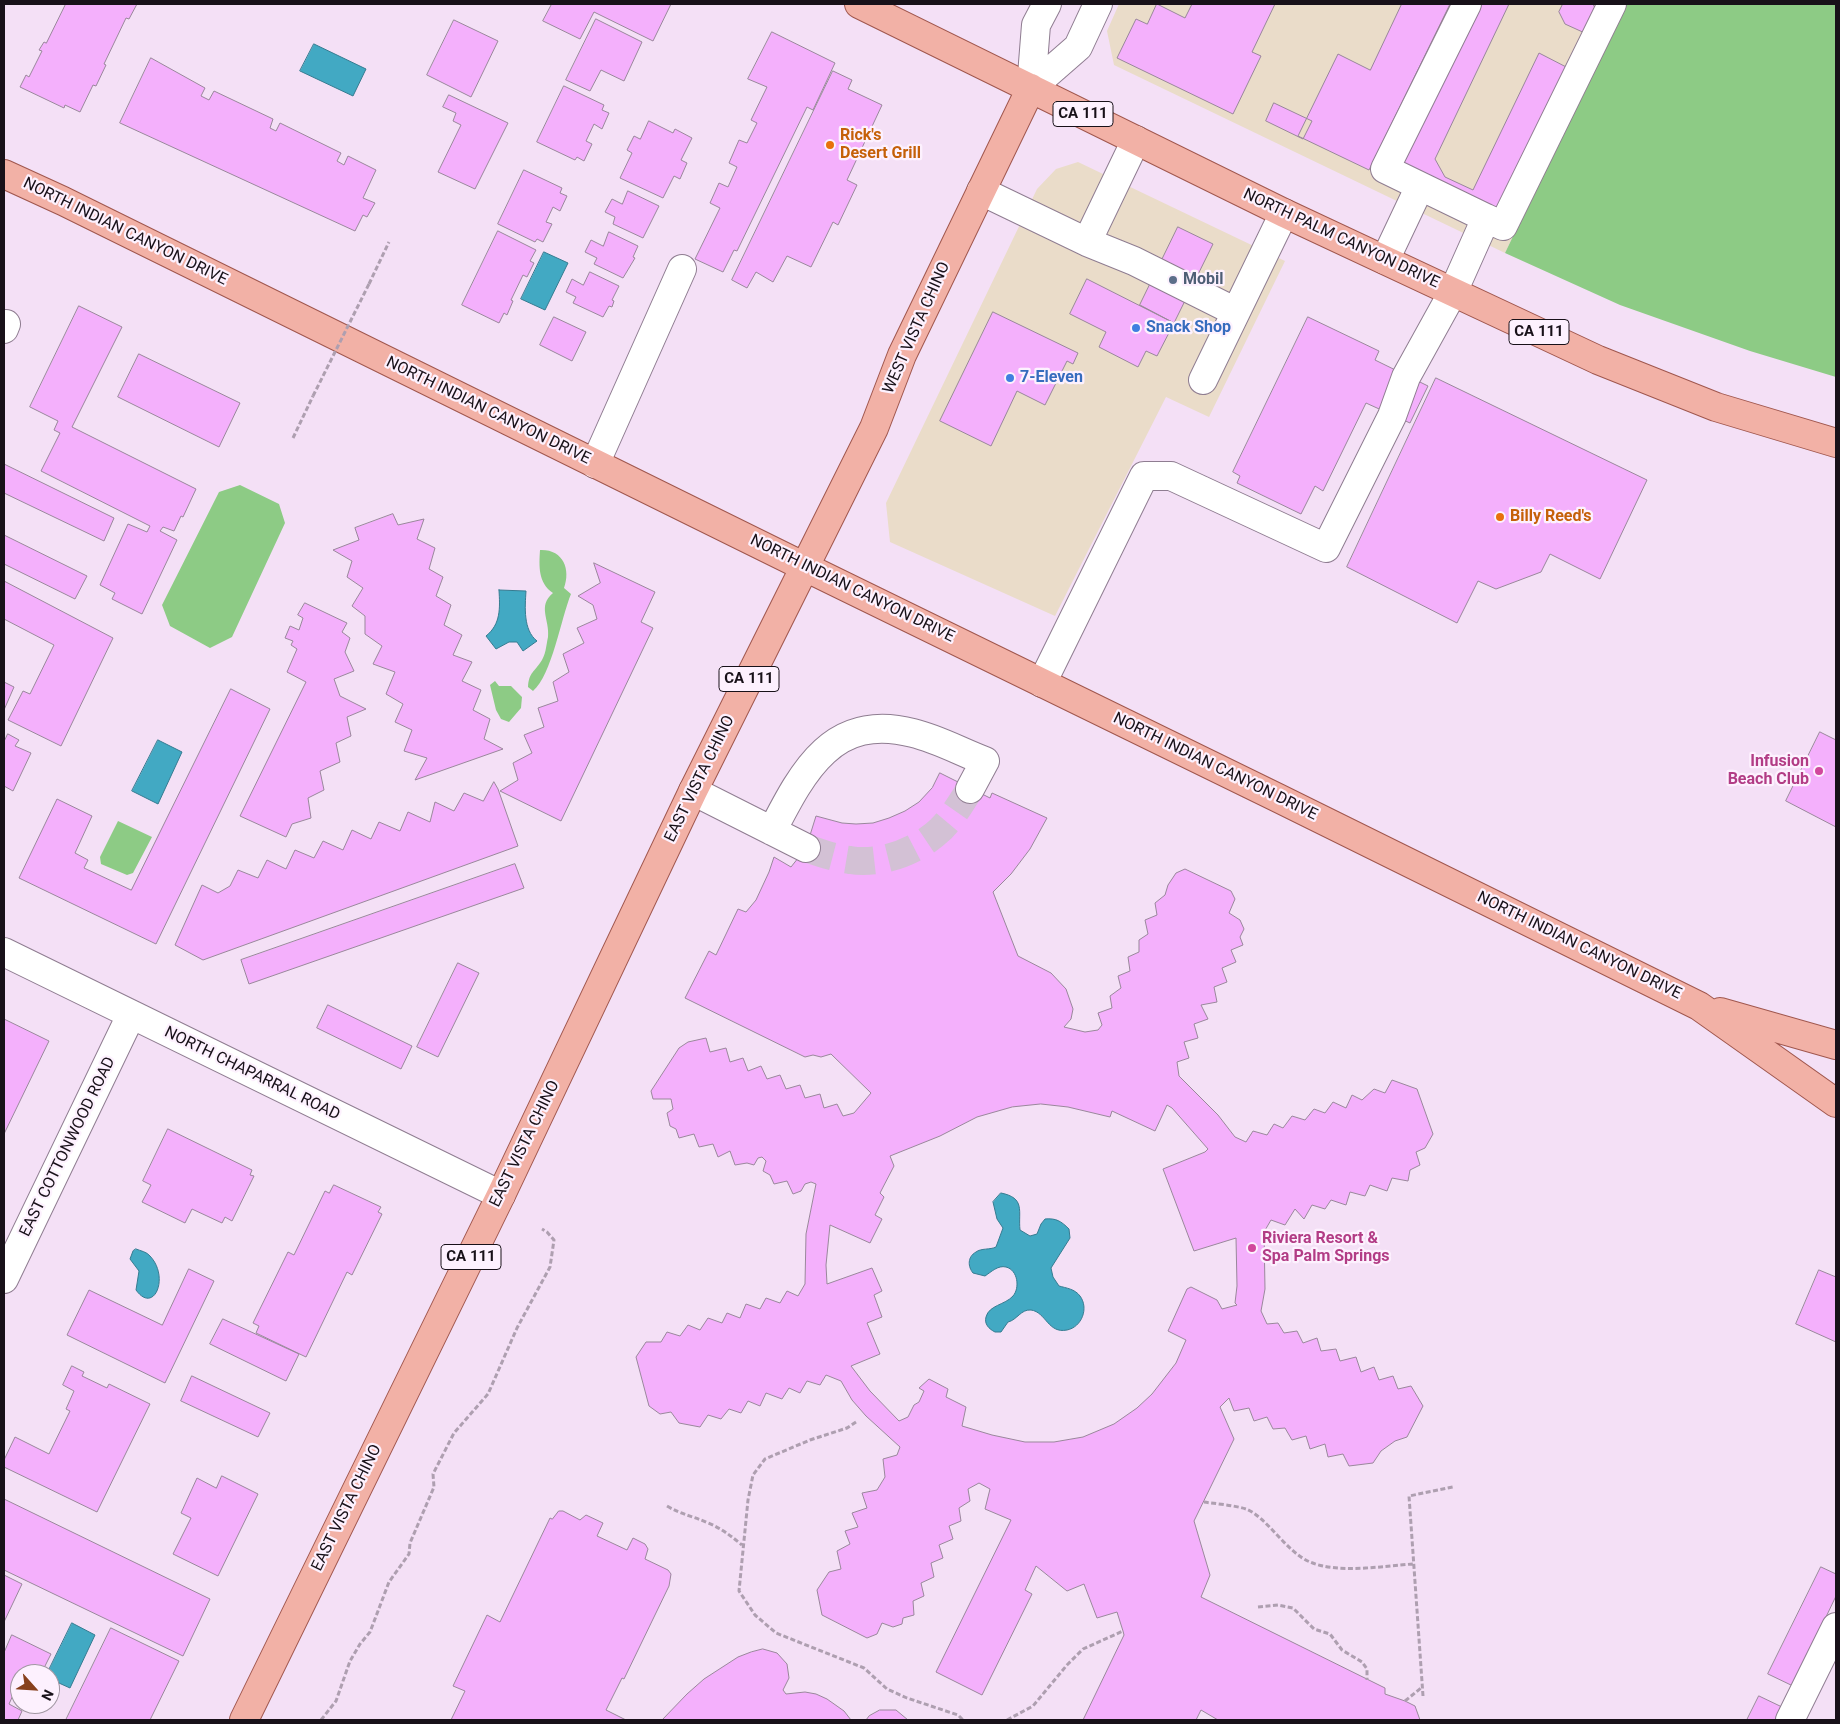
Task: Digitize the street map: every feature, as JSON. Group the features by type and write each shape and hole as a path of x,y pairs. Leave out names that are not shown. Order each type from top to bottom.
{"main road":[{"name":"NORTH PALM CANYON DRIVE","path":"859,4 1284,213 1598,360 1716,407 1836,443"},
{"name":"WEST VISTA CHINO","path":"805,567 874,428 902,355 1030,88"},
{"name":"NORTH INDIAN CANYON DRIVE","path":"4,174 63,201 1699,1006 1836,1103"},
{"name":"EAST VISTA CHINO","path":"244,1720 501,1195 693,791 805,567"},
{"name":"NORTH INDIAN CANYON DRIVE","path":"1699,1006 1836,1045"}],"street":[{"name":"WEST VISTA CHINO","path":"1030,88 1036,25 1047,4"},
{"name":"WEST VISTA CHINO","path":"1030,88 1078,46 1098,4"},
{"path":"1467,4 1385,169 1503,226 1612,4"},
{"path":"1087,242 1136,140"},
{"path":"1384,260 1420,186"},
{"path":"981,191 1087,242 1134,260 1236,312"},
{"path":"1203,380 1284,213"},
{"path":"1042,683 1144,476 1172,476 1326,548 1392,416 1406,377 1453,292 1486,218"},
{"path":"595,464 682,269"},
{"path":"772,831 798,781 811,763 826,748 842,738 860,732 878,729 914,733 985,761 970,789"},
{"path":"693,791 806,848"},
{"name":"NORTH CHAPARRAL ROAD","path":"4,952 501,1195"},
{"name":"EAST COTTONWOOD ROAD","path":"4,1279 132,1015"},
{"path":"1790,1720 1836,1627"}],"path":[{"path":"293,438 388,242"},
{"path":"321,1720 336,1701 350,1661 370,1632 389,1582 409,1554 410,1543 434,1487 433,1474 454,1433 488,1394 517,1328 550,1268 554,1240 542,1229"},
{"path":"856,1422 846,1428 810,1440 765,1459 753,1475 742,1545 739,1590 755,1615 776,1633 864,1668 887,1689 907,1698 958,1715 964,1720"},
{"path":"1422,1696 1409,1496 1453,1487"},
{"path":"1204,1502 1246,1509 1256,1515 1285,1545 1310,1562 1340,1568 1412,1564"},
{"path":"667,1506 682,1515 707,1522 728,1533 742,1545"},
{"path":"1258,1607 1278,1605 1293,1608 1314,1629 1330,1634 1342,1650 1362,1662 1367,1669 1367,1680"},
{"path":"1007,1720 1033,1706 1083,1649 1123,1631"},
{"path":"1405,1701 1422,1688"}],"shaded area":[{"path":"1119,4 1625,4 1505,253 1114,65 1107,31"},
{"path":"1078,162 1285,261 1209,417 1166,397 1055,616 890,542 886,503 1037,189 1056,169"}],"green space":[{"path":"1625,4 1836,4 1836,377 1750,351 1620,305 1505,253"},
{"path":"240,485 279,504 285,523 232,637 210,648 170,626 162,605 219,492"},
{"path":"540,550 554,553 560,557 566,567 564,588 571,594 551,660 540,683 533,691 528,687 530,676 545,654 548,631 545,608 548,598 553,593 544,584 540,574"},
{"path":"495,681 499,686 511,686 522,697 521,708 509,722 501,719 496,710 490,685"},
{"path":"118,821 152,837 133,873 127,875 101,864 100,857"}],"water":[{"path":"314,44 366,69 353,96 300,71"},
{"path":"544,252 568,263 545,310 521,299"},
{"path":"499,590 526,591 525,611 527,625 532,636 537,641 523,651 517,642 509,642 496,649 486,636 497,621"},
{"path":"158,740 182,752 158,804 132,791"},
{"path":"1001,1193 1009,1195 1017,1202 1020,1211 1020,1230 1030,1236 1037,1234 1045,1219 1058,1221 1069,1229 1070,1238 1051,1268 1053,1277 1059,1286 1076,1292 1083,1301 1083,1316 1077,1325 1072,1328 1067,1330 1055,1329 1040,1315 1031,1310 1024,1311 1008,1322 1001,1332 995,1332 986,1324 990,1310 1010,1299 1017,1289 1015,1275 1006,1267 995,1269 985,1276 973,1273 969,1265 971,1257 976,1252 996,1247 1003,1228 997,1219 993,1202"},
{"path":"136,1249 149,1255 156,1265 159,1274 157,1290 154,1296 149,1298 143,1297 136,1290 139,1271 130,1259 133,1251"},
{"path":"72,1623 95,1635 70,1688 60,1684 60,1664 52,1664"}],"building":[{"path":"66,4 137,4 129,19 126,18 104,64 106,65 96,86 93,85 80,112 65,105 64,108 20,87 26,75 29,77 42,51 39,50 44,42 46,43"},
{"path":"552,4 671,4 653,41 594,12 580,39 543,21"},
{"path":"1157,4 1185,18 1192,4 1275,4 1252,52 1261,56 1233,114 1117,58 1136,19 1147,24"},
{"path":"1402,4 1450,4 1369,170 1298,136 1338,54 1370,70"},
{"path":"1476,4 1509,4 1435,159 1445,177 1473,190 1539,53 1572,70 1504,212 1401,162"},
{"path":"1563,4 1593,4 1597,12 1587,34 1565,24 1559,12"},
{"path":"596,19 642,42 624,81 601,70 590,91 566,80"},
{"path":"454,20 498,41 471,97 427,75"},
{"path":"772,32 835,63 813,110 807,107 737,251 734,250 723,272 695,259 720,208 710,203 719,183 728,187 737,167 729,163 739,140 747,143 757,123 751,120 767,87 748,79"},
{"path":"151,58 205,88 201,96 209,100 214,91 273,119 270,128 276,131 280,123 341,153 337,161 344,165 348,156 376,170 363,198 375,203 367,217 363,215 355,231 120,123"},
{"name":"Rick's Desert Grill","path":"833,71 852,80 848,89 882,105 847,180 857,185 838,225 833,222 811,267 787,256 773,282 756,272 747,288 732,280"},
{"path":"564,86 604,105 602,110 609,113 602,129 594,124 586,141 592,144 584,161 577,157 575,160 537,142"},
{"path":"449,95 508,123 475,189 438,172 461,125 453,121 456,113 443,107"},
{"path":"1274,103 1312,121 1303,139 1266,121"},
{"path":"649,121 673,133 675,129 692,138 681,160 687,163 680,179 674,176 663,198 620,178 632,153 627,150 634,136 640,139"},
{"path":"524,170 562,188 560,193 567,196 560,211 553,207 546,222 552,224 543,242 537,239 535,242 498,224"},
{"path":"628,191 659,206 643,238 613,224 615,217 605,212 612,199 622,204"},
{"name":"Mobil","path":"1178,227 1213,244 1174,323 1140,305"},
{"path":"498,231 536,250 530,261 534,263 527,277 523,275 511,300 513,301 507,315 504,313 499,323 462,305"},
{"path":"609,232 638,246 633,257 635,258 623,278 594,264 597,258 585,252 591,240 603,246"},
{"path":"590,272 619,286 612,300 614,301 612,307 609,306 603,317 573,303 576,297 566,292 572,279 583,285"},
{"path":"1087,279 1174,323 1157,356 1146,351 1138,367 1099,347 1106,332 1070,314"},
{"path":"79,306 122,327 72,427 196,489 174,531 163,527 160,531 177,540 142,614 112,599 115,593 100,585 128,524 147,532 150,526 41,471 60,433 54,430 58,421 30,407"},
{"name":"7-Eleven","path":"993,312 1078,353 1073,364 1067,361 1045,405 1017,391 991,446 940,421"},
{"path":"554,317 586,332 572,361 540,345"},
{"path":"1308,317 1379,351 1375,360 1428,386 1410,423 1366,403 1323,491 1315,486 1301,514 1237,483 1240,476 1233,472"},
{"path":"139,354 240,403 219,447 118,397"},
{"name":"Billy Reed's","path":"1436,378 1647,480 1600,579 1550,554 1541,572 1496,589 1478,581 1457,623 1347,567"},
{"path":"4,464 114,518 104,541 4,493"},
{"path":"393,514 398,525 424,519 417,539 435,548 429,569 443,577 436,596 451,605 444,625 462,635 453,655 472,662 462,681 481,690 473,710 490,719 484,739 503,749 415,780 427,758 404,751 412,730 395,722 403,704 386,694 395,672 373,664 382,646 365,634 365,616 352,606 363,588 347,577 352,561 333,550 359,540 355,528"},
{"path":"4,535 87,576 75,599 4,564"},
{"path":"594,563 655,592 641,622 653,628 561,821 500,791 518,780 513,763 532,753 524,735 544,727 538,708 558,701 553,682 569,672 563,654 584,643 577,628 597,619 593,605 578,596 600,583"},
{"path":"4,581 113,638 61,746 8,720 23,691 30,694 54,645 4,619"},
{"path":"305,603 347,623 342,632 350,638 345,652 354,671 334,679 340,696 366,709 347,717 351,736 336,743 340,762 320,771 324,790 308,798 311,818 292,824 286,837 240,816 306,682 287,672 297,649 291,645 293,641 285,638 290,626 299,630 303,618 298,615"},
{"path":"4,682 14,687 4,710"},
{"path":"231,689 270,709 156,944 19,878 57,799 92,816 75,853 88,860 84,868 131,890"},
{"name":"Infusion Beach Club","path":"1820,732 1836,740 1836,827 1786,801"},
{"path":"8,734 19,740 15,746 31,753 13,791 4,786 4,742"},
{"name":"Riviera Resort & Spa Palm Springs","path":"940,773 990,798 992,793 1047,818 1030,849 1011,874 993,892 1018,956 1051,973 1066,989 1073,1009 1071,1019 1064,1027 1085,1032 1098,1030 1102,1025 1098,1013 1112,1008 1110,996 1121,988 1118,976 1130,971 1128,957 1139,952 1139,940 1148,934 1145,920 1157,915 1155,903 1165,895 1168,885 1176,873 1185,869 1231,891 1235,899 1229,913 1240,920 1244,929 1240,937 1243,945 1231,950 1236,962 1222,968 1227,982 1214,987 1217,1002 1201,1005 1208,1019 1194,1024 1198,1038 1184,1042 1189,1058 1177,1062 1179,1076 1218,1115 1235,1137 1246,1142 1253,1131 1267,1135 1274,1124 1283,1128 1292,1116 1305,1120 1314,1109 1325,1113 1333,1102 1346,1108 1352,1095 1362,1100 1374,1089 1385,1093 1392,1080 1417,1089 1433,1134 1425,1148 1416,1152 1420,1165 1410,1170 1408,1181 1392,1178 1387,1191 1370,1185 1365,1196 1350,1192 1346,1205 1331,1200 1325,1209 1312,1205 1304,1219 1295,1209 1285,1225 1271,1220 1264,1232 1265,1289 1261,1311 1267,1324 1278,1323 1284,1333 1297,1331 1303,1343 1317,1338 1321,1351 1336,1349 1340,1361 1356,1357 1361,1372 1374,1367 1379,1380 1393,1376 1398,1389 1411,1386 1423,1406 1407,1437 1395,1441 1381,1451 1373,1463 1349,1466 1343,1454 1328,1457 1325,1444 1310,1449 1306,1436 1292,1440 1285,1428 1273,1429 1267,1417 1254,1421 1249,1408 1234,1411 1229,1398 1220,1407 1234,1439 1194,1521 1210,1575 1201,1597 1385,1688 1385,1694 1415,1706 1420,1720 1218,1720 1201,1710 1196,1720 1083,1720 1124,1635 1123,1631 1117,1612 1097,1618 1084,1584 1067,1591 1036,1566 1025,1590 1032,1594 982,1695 936,1672 1011,1520 985,1509 990,1489 979,1483 968,1489 970,1501 959,1508 961,1521 949,1526 953,1539 939,1545 943,1558 931,1563 934,1577 921,1583 924,1596 913,1601 914,1615 903,1618 902,1624 893,1627 882,1623 877,1634 867,1638 822,1615 817,1590 829,1572 841,1569 837,1551 850,1544 845,1531 858,1527 852,1513 867,1508 862,1493 877,1490 885,1477 883,1459 897,1455 900,1447 866,1416 852,1400 841,1381 826,1375 820,1385 807,1381 800,1393 789,1388 782,1399 766,1393 760,1406 748,1401 741,1413 729,1409 721,1419 708,1415 700,1427 679,1423 671,1412 660,1414 649,1406 636,1357 646,1342 661,1342 667,1332 680,1336 688,1325 700,1330 708,1318 722,1323 727,1313 740,1318 746,1304 760,1309 766,1298 780,1303 787,1291 798,1296 805,1284 806,1234 816,1184 811,1182 805,1184 801,1191 793,1194 787,1181 774,1184 770,1175 763,1171 766,1161 762,1157 758,1158 754,1165 747,1163 735,1165 730,1151 718,1157 713,1144 699,1147 694,1134 679,1138 676,1129 670,1126 667,1113 673,1109 671,1099 653,1099 651,1091 679,1048 688,1042 706,1038 710,1052 726,1048 730,1062 743,1058 748,1071 761,1066 767,1079 780,1075 786,1089 800,1085 805,1098 820,1094 824,1108 837,1104 843,1116 854,1113 871,1093 831,1054 821,1057 813,1055 805,1057 685,998 709,951 716,955 738,909 746,912 756,900 774,857 791,867 806,848 816,816 842,823 873,823 905,811 919,802 932,788","holes":["1041,1104 1068,1107 1110,1117 1112,1111 1155,1131 1167,1105 1172,1108 1208,1149 1205,1152 1163,1169 1194,1251 1236,1238 1237,1286 1235,1303 1237,1305 1222,1309 1217,1300 1191,1287 1187,1289 1168,1331 1186,1340 1176,1363 1152,1394 1137,1408 1114,1424 1083,1437 1054,1442 1025,1442 962,1426 966,1407 946,1397 948,1389 929,1379 919,1388 924,1391 919,1402 914,1405 908,1417 899,1421 870,1391 851,1366 880,1354 867,1323 882,1317 874,1295 882,1291 872,1268 827,1284 826,1265 830,1225 870,1243 882,1219 875,1215 884,1197 880,1193 894,1166 890,1156 940,1136 977,1117 1012,1107"]},
{"path":"494,782 518,846 203,960 175,945 202,885 218,893 230,886 238,870 258,878 267,860 286,869 295,850 314,858 323,841 343,850 352,830 371,839 379,822 400,831 408,812 430,822 435,802 454,811 464,793 483,801"},
{"path":"515,864 524,888 249,984 241,960"},
{"path":"458,963 479,973 438,1057 417,1047"},
{"path":"328,1005 412,1046 401,1069 317,1028"},
{"path":"4,1019 49,1041 4,1134"},
{"path":"168,1129 252,1170 250,1175 254,1176 232,1221 225,1217 222,1223 192,1209 185,1223 142,1202 151,1185 143,1181"},
{"path":"334,1185 381,1207 378,1212 382,1214 352,1275 347,1272 306,1357 256,1333 259,1326 253,1323 288,1252 294,1255 325,1191 329,1193"},
{"path":"189,1269 214,1281 165,1383 67,1335 89,1290 162,1325"},
{"path":"1819,1270 1836,1277 1836,1342 1796,1324"},
{"path":"223,1319 299,1354 286,1381 210,1344"},
{"path":"72,1366 84,1372 82,1376 107,1388 109,1384 150,1404 97,1512 4,1467 4,1460 15,1437 49,1454 70,1411 66,1409 74,1391 63,1385"},
{"path":"192,1376 270,1413 258,1437 181,1401"},
{"path":"222,1476 258,1494 218,1576 173,1554 191,1518 181,1513 197,1478 216,1488"},
{"path":"4,1499 210,1599 183,1656 4,1570"},
{"path":"559,1511 563,1511 580,1520 586,1515 603,1523 597,1536 627,1550 633,1538 645,1544 648,1549 645,1559 668,1570 671,1574 669,1586 624,1679 622,1678 606,1710 626,1720 451,1720 465,1691 453,1686 487,1615 500,1622 550,1518 552,1519"},
{"path":"1821,1567 1836,1574 1836,1596 1793,1686 1768,1674"},
{"path":"4,1575 22,1584 4,1622"},
{"path":"111,1628 179,1661 150,1720 66,1720"},
{"path":"12,1635 51,1654 46,1664 10,1664 10,1714 21,1714 18,1720 4,1720 4,1653"},
{"path":"763,1649 777,1653 787,1664 789,1678 783,1690 786,1694 805,1692 816,1694 844,1711 851,1720 662,1720 704,1679 738,1657"},
{"path":"1759,1696 1782,1707 1776,1720 1747,1720"},
{"path":"880,1710 896,1710 908,1720 866,1720 869,1716"}],"tunnel":[{"path":"806,848 839,858 862,861 899,855 922,844 941,829 970,789"}],"place":[{"name":"Rick's Desert Grill","path":"830,145"},
{"name":"Mobil","path":"1173,280"},
{"name":"Snack Shop","path":"1136,328"},
{"name":"7-Eleven","path":"1010,378"},
{"name":"Billy Reed's","path":"1500,517"},
{"name":"Infusion Beach Club","path":"1819,771"},
{"name":"Riviera Resort & Spa Palm Springs","path":"1252,1248"}]}
